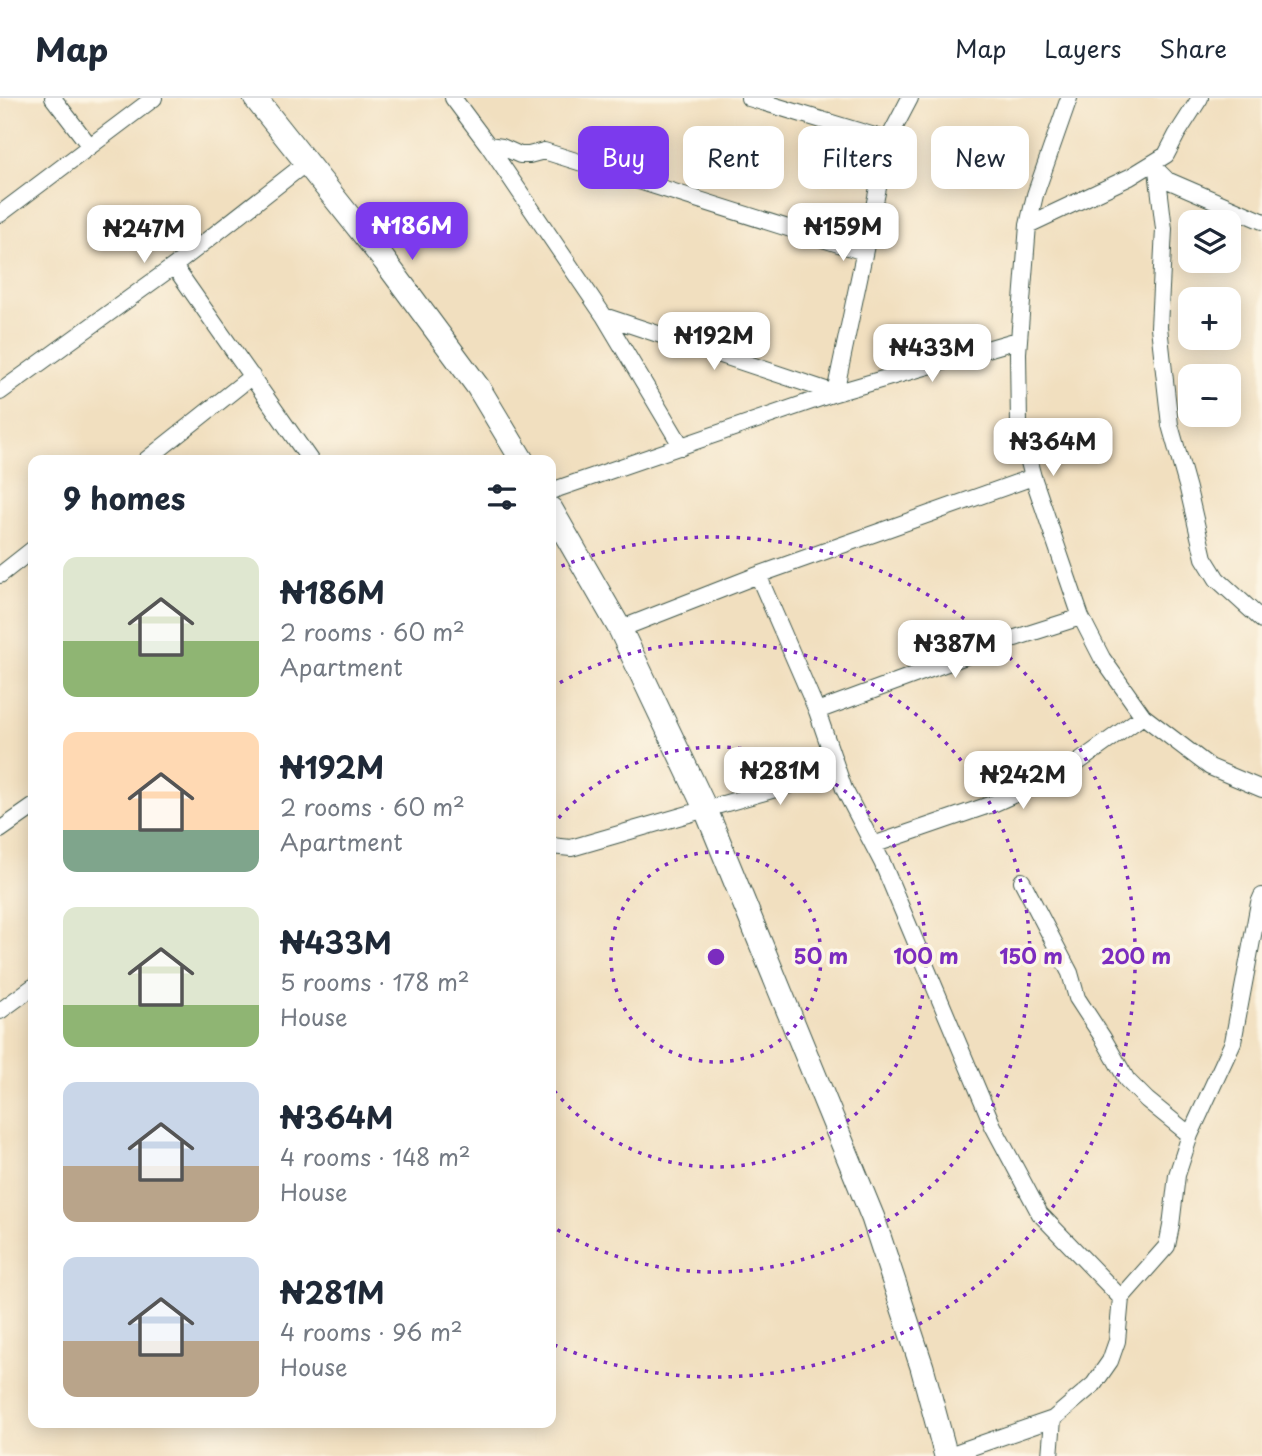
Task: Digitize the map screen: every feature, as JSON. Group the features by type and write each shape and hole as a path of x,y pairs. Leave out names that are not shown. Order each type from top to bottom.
{"main road":[{"path":"255,98 384,260 478,387 519,455"},
{"path":"556,518 620,629 706,810 873,1218 922,1367 946,1456"}],"street":[{"path":"53,98 89,145"},
{"path":"0,214 154,98"},
{"path":"453,98 604,316 682,447"},
{"path":"749,98 842,126"},
{"path":"895,126 910,98"},
{"path":"1069,98 1035,195 1028,225 1018,340 1019,425 1033,477 1081,617 1102,658 1143,716 1209,767 1262,789"},
{"path":"1028,225 1130,177 1166,155 1200,98"},
{"path":"488,145 520,155 544,151 864,252"},
{"path":"0,392 174,266 306,163"},
{"path":"1262,221 1167,180 1157,170 1164,229 1160,327 1170,425 1204,558 1217,579 1262,620"},
{"path":"835,393 878,189"},
{"path":"174,266 307,455"},
{"path":"604,316 835,393"},
{"path":"556,489 835,393 1018,340"},
{"path":"152,455 252,376"},
{"path":"620,629 758,575 1033,477"},
{"path":"0,576 28,553"},
{"path":"758,575 817,711 844,789 887,875 993,1126 1040,1214 1121,1298"},
{"path":"817,711 1012,639 1081,617"},
{"path":"873,845 995,803 1066,771 1143,716"},
{"path":"556,846 571,848 796,783 834,759"},
{"path":"0,830 28,810"},
{"path":"1022,881 1070,973 1077,998 1127,1080 1190,1135"},
{"path":"946,1456 1053,1419 1094,1384 1110,1361 1117,1342 1121,1298 1167,1246 1177,1175 1190,1135 1233,1042 1262,896"},
{"path":"0,1012 28,991"},
{"path":"1050,1456 1053,1419"}]}
